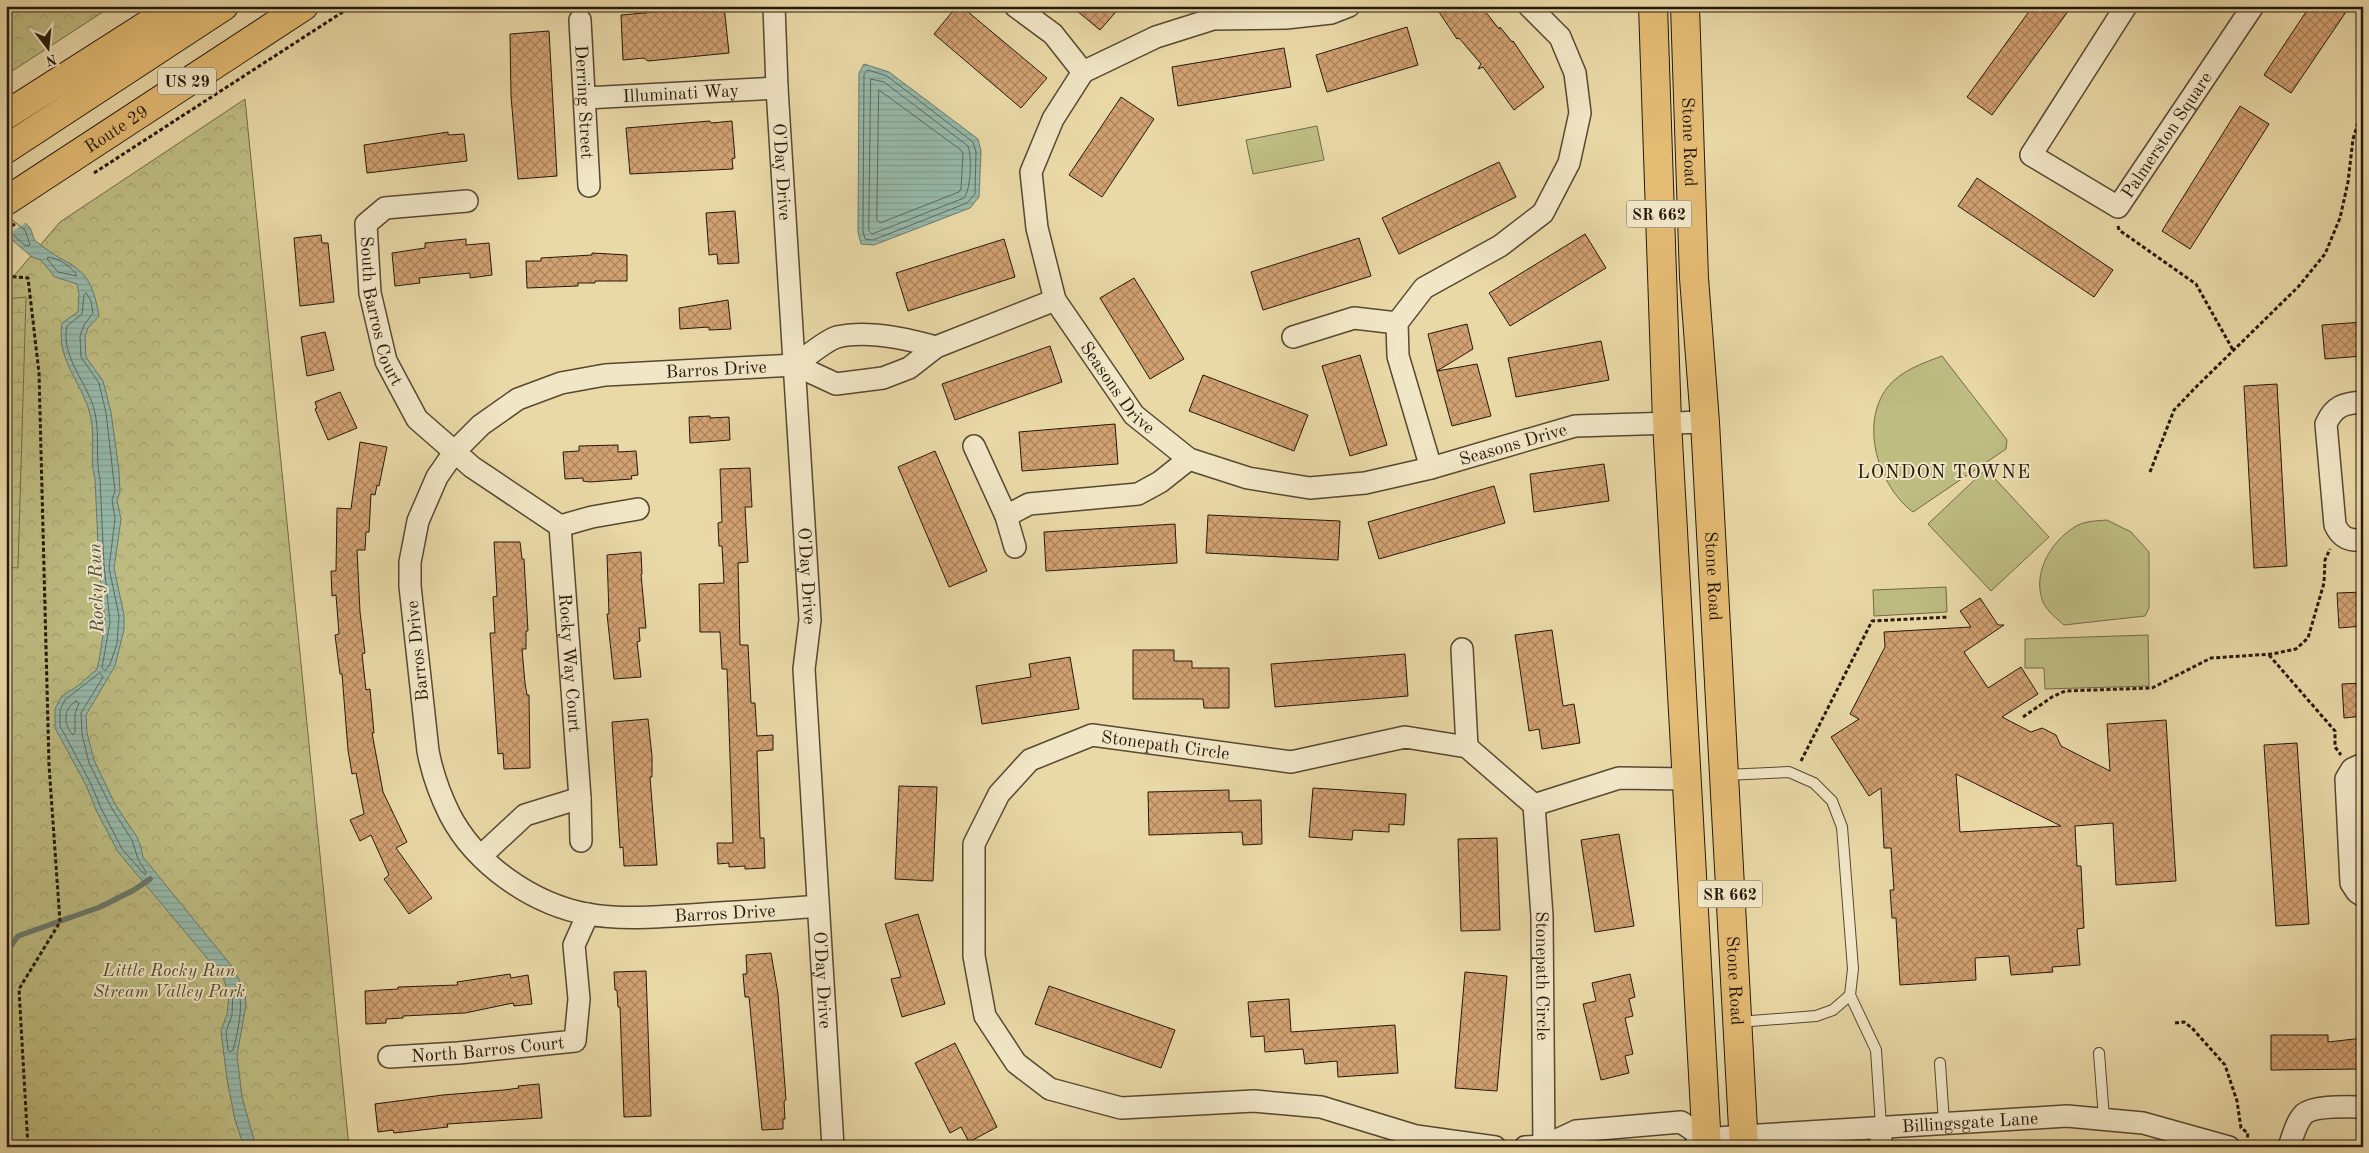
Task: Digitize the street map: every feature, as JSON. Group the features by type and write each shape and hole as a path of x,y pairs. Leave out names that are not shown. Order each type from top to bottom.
{"main road":[{"path":"6,115 177,6"},
{"name":"US 29","path":"6,149 224,6"},
{"name":"Route 29","path":"6,201 81,167 304,6"},
{"name":"Stone Road","path":"1653,6 1667,422 1687,779 1702,1144"},
{"name":"Stone Road","path":"1685,6 1694,278 1705,422 1744,1141"}],"street":[{"name":"O'Day Drive","path":"774,6 777,88 810,620 804,669 833,1147"},
{"path":"1015,6 1053,34 1083,72 1156,37 1213,19 1286,18 1331,13 1350,6"},
{"path":"1430,468 1398,356 1397,323 1424,288 1500,246 1543,213 1569,163 1580,113 1575,73 1560,37 1529,6"},
{"name":"Palmerston Square","path":"2126,6 2031,155 2118,207 2253,6"},
{"name":"Derring Street","path":"580,20 590,186"},
{"name":"Seasons Drive","path":"1083,72 1053,119 1032,172 1037,228 1055,300 1134,415 1190,459 1248,478 1310,488 1365,483 1430,468 1576,426 1705,422"},
{"name":"Illuminati Way","path":"584,98 777,88"},
{"name":"South Barros Court","path":"455,451 417,419 386,361 370,293 366,224 385,208 467,201"},
{"path":"795,365 836,384 883,378 909,368 936,347 1055,300"},
{"path":"1293,337 1354,318 1397,323"},
{"path":"795,365 836,337 874,336 905,338 936,347"},
{"name":"Barros Drive","path":"795,365 605,376 561,383 518,399 494,414 455,451 437,477 418,521 410,562 410,586 428,751 432,768 450,815 467,841 502,875 538,897 561,907 588,914 640,918 818,906"},
{"path":"2363,402 2346,403 2339,406 2333,411 2326,424 2333,518 2339,533 2353,541 2363,540"},
{"path":"974,446 1006,516 1015,547"},
{"path":"455,451 472,467 560,526 592,517 638,509"},
{"path":"1006,516 1029,504 1138,494 1160,482 1190,459"},
{"name":"Rocky Way Court","path":"560,526 582,841"},
{"path":"1462,649 1467,747 1534,805 1619,778 1687,779"},
{"name":"Stonepath Circle","path":"1467,747 1405,736 1291,762 1092,735 1030,760 999,794 974,844 974,956 985,1016 1016,1063 1050,1089 1121,1108 1254,1101 1321,1107 1416,1136 1495,1147"},
{"path":"2357,767 2346,779 2351,882 2357,892 2363,896"},
{"path":"482,855 525,815 580,798"},
{"name":"Stonepath Circle","path":"1534,805 1542,916 1540,1146 1576,1131 1681,1122 1702,1144"},
{"name":"North Barros Court","path":"389,1058 458,1053 575,1040 579,999 574,945 588,914"},
{"path":"2289,1147 2299,1120 2305,1113 2316,1109 2363,1107"},
{"name":"Billingsgate Lane","path":"1702,1144 1881,1136 1944,1123 2067,1116 2143,1123 2229,1147"}],"lane":[{"path":"1725,775 1789,772 1814,783 1832,801 1842,827 1854,969 1850,995 1876,1050 1881,1136"},
{"path":"1737,1022 1816,1016 1833,1010 1850,995"},
{"path":"2099,1053 2104,1118"},
{"path":"1940,1063 1944,1123"}],"path":[{"path":"81,167 352,6"},
{"path":"2150,472 2174,410 2298,287 2325,254 2340,218 2348,182 2352,139 2363,107"},
{"path":"2118,207 2118,230 2196,284 2234,350"},
{"path":"6,276 28,278 39,373 49,765 60,922 19,989 28,1147"},
{"path":"2023,717 2052,697 2065,691 2152,688 2211,658 2269,655 2296,649 2308,638 2324,583 2325,560 2339,533"},
{"path":"1794,774 1872,621 1949,617"},
{"path":"2269,655 2335,732 2335,747 2357,767"},
{"path":"2175,1023 2184,1022 2192,1028 2226,1065 2237,1101 2241,1128 2248,1133 2245,1147"}],"green space":[{"path":"6,6 112,6 6,75"},
{"name":"Little Rocky Run Stream Valley Park","path":"245,99 349,1147 6,1147 6,285 60,222"},
{"path":"1317,126 1324,160 1253,174 1246,140"},
{"path":"26,297 18,568 6,567 6,299"},
{"path":"1942,356 2007,440 2006,449 1913,512 1901,501 1882,472 1874,437 1874,419 1879,403 1892,382 1912,368"},
{"path":"1986,469 2049,537 1991,591 1928,524"},
{"path":"2107,520 2131,532 2149,552 2149,608 2145,616 2064,625 2050,612 2043,602 2040,581 2045,560 2057,542 2073,528 2085,523"},
{"path":"1946,587 1947,612 1874,616 1873,590"},
{"path":"2148,635 2149,686 2045,689 2044,668 2025,668 2025,639"}],"water":[{"path":"864,64 889,72 978,139 981,151 979,197 970,208 874,245 861,244 858,232 859,73"},
{"name":"Rocky Run","path":"14,216 29,226 37,242 78,269 85,276 95,298 99,316 88,328 85,337 86,357 103,381 111,412 119,471 120,492 117,500 121,519 114,568 124,615 124,629 115,666 86,715 87,733 94,760 115,804 137,837 143,857 234,969 245,993 246,1005 237,1055 242,1097 256,1147 244,1147 235,1120 227,1079 221,1031 227,1014 229,996 223,977 118,852 96,810 86,785 55,728 55,709 61,697 79,685 97,669 105,622 99,565 92,422 86,402 66,360 61,337 62,323 78,312 79,294 77,284 55,277 41,260 32,257 6,235"}],"pier":[{"path":"6,205 27,222 6,236"}],"building":[{"path":"724,6 729,53 648,61 644,58 623,60 621,15"},
{"path":"957,6 961,6 1047,78 1021,108 934,34"},
{"path":"1071,6 1121,6 1100,30"},
{"path":"1435,6 1481,6 1499,29 1500,27 1513,41 1544,87 1514,110 1483,67 1478,69 1481,64 1459,38 1457,39"},
{"path":"2033,6 2072,6 1992,115 1967,97"},
{"path":"2310,6 2350,6 2291,93 2264,75"},
{"path":"1407,27 1418,65 1327,92 1316,55"},
{"path":"549,31 557,176 518,179 511,96 510,34"},
{"path":"1284,48 1291,87 1178,106 1172,67"},
{"path":"1121,97 1154,119 1102,197 1069,175"},
{"path":"2240,106 2269,124 2190,249 2162,231"},
{"path":"710,121 711,123 732,121 735,158 732,159 733,169 630,174 626,128"},
{"path":"448,132 448,135 464,134 467,161 367,173 364,145"},
{"path":"1499,162 1516,197 1399,254 1382,218"},
{"path":"1977,178 2113,270 2094,297 1958,206"},
{"path":"735,211 739,263 718,264 717,254 709,255 706,213"},
{"path":"1585,234 1606,268 1510,326 1489,293"},
{"path":"321,235 322,243 328,243 334,302 300,306 294,238"},
{"path":"1359,238 1371,276 1263,310 1251,272"},
{"path":"466,239 466,245 489,243 492,275 470,278 470,273 419,278 420,283 395,286 392,253 425,248 425,243"},
{"path":"1004,239 1015,277 908,311 896,273"},
{"path":"592,253 627,255 627,281 595,281 595,283 578,283 578,286 527,288 526,261 541,261 541,258 592,255"},
{"path":"1134,278 1184,359 1150,379 1100,298"},
{"path":"728,300 731,329 709,330 709,327 680,329 679,308"},
{"path":"2363,322 2363,356 2325,359 2322,325"},
{"path":"1467,324 1473,349 1437,371 1428,334"},
{"path":"325,332 334,370 307,376 301,337"},
{"path":"1601,341 1609,380 1516,397 1508,358"},
{"path":"1050,346 1062,382 955,420 942,384"},
{"path":"1360,355 1387,445 1350,456 1322,366"},
{"path":"1477,364 1491,416 1452,426 1437,371"},
{"path":"1203,375 1308,415 1294,451 1189,411"},
{"path":"2277,384 2287,566 2254,568 2244,386"},
{"path":"340,392 357,428 328,440 315,409 317,408 315,402"},
{"path":"710,416 710,418 729,417 730,440 690,443 689,417"},
{"path":"1115,424 1118,464 1022,471 1019,432"},
{"path":"360,442 387,447 379,486 377,485 375,495 371,494 369,532 366,532 365,550 357,550 360,612 365,653 362,654 366,690 370,689 374,733 372,733 383,792 407,842 396,848 432,898 409,914 384,879 389,875 371,835 360,841 350,820 364,814 356,773 352,774 348,750 342,674 340,674 335,635 339,634 336,595 332,596 331,571 336,571 337,508 351,509"},
{"path":"618,445 618,452 636,451 638,475 631,476 632,479 590,482 583,481 583,478 565,479 563,452 579,451 579,446"},
{"path":"935,451 987,571 949,587 898,467"},
{"path":"1604,464 1609,501 1534,512 1530,474"},
{"path":"750,468 752,507 745,507 748,562 738,563 740,645 748,645 751,703 755,703 757,736 773,735 773,750 757,751 760,838 764,838 765,868 745,869 745,866 729,867 729,863 718,864 717,843 733,843 727,669 722,669 720,632 700,632 699,584 724,583 722,546 719,546 718,523 722,522 720,469"},
{"path":"1494,486 1505,523 1379,559 1368,522"},
{"path":"1208,515 1340,521 1338,560 1206,553"},
{"path":"1175,524 1177,563 1046,571 1044,532"},
{"path":"494,542 520,542 522,559 524,559 528,631 526,631 526,649 522,649 525,683 527,695 529,695 530,768 504,769 503,753 498,754 490,633 495,633 493,597 497,596"},
{"path":"641,552 646,628 639,628 640,641 637,642 641,677 614,679 607,614 609,614 607,555"},
{"path":"2363,592 2363,626 2339,628 2337,593"},
{"path":"1980,598 1998,625 2004,625 1964,652 1988,688 2021,667 2038,694 2002,717 2031,732 2042,728 2056,735 2061,746 2110,771 2107,724 2166,720 2176,881 2116,885 2113,823 2075,826 2077,866 2081,866 2084,928 2077,929 2080,965 2052,967 2053,972 2011,975 2009,956 1975,958 1976,980 1900,985 1896,918 1892,918 1890,890 1894,890 1891,848 1884,848 1881,788 1869,796 1831,737 1859,719 1850,714 1885,647 1884,632 1971,627 1960,611","holes":["1956,774 2061,826 1960,832"]},
{"path":"1552,630 1563,706 1574,704 1580,743 1542,749 1539,729 1529,731 1515,635"},
{"path":"1133,650 1174,650 1174,661 1192,661 1192,668 1229,668 1229,708 1204,708 1203,699 1133,699"},
{"path":"1405,654 1408,696 1275,707 1271,664"},
{"path":"1070,657 1079,709 982,724 976,686 1031,677 1029,664"},
{"path":"2363,683 2363,716 2344,718 2342,684"},
{"path":"648,719 652,756 652,777 650,777 657,865 624,866 623,847 620,848 612,722"},
{"path":"2297,743 2309,924 2276,926 2264,745"},
{"path":"899,786 937,787 933,881 895,879"},
{"path":"1313,788 1406,794 1404,825 1389,824 1389,832 1353,830 1352,840 1309,837"},
{"path":"1229,790 1229,801 1261,800 1262,844 1243,845 1242,832 1149,835 1148,792"},
{"path":"1619,834 1634,926 1595,932 1581,840"},
{"path":"1497,838 1500,930 1461,931 1458,839"},
{"path":"918,914 945,1004 902,1017 891,979 901,977 885,924"},
{"path":"771,953 778,994 786,1100 784,1101 785,1119 783,1119 783,1129 762,1130 749,997 745,997 743,974 747,974 746,955"},
{"path":"646,971 651,1116 624,1117 620,1007 618,1007 617,990 615,990 614,972"},
{"path":"1465,972 1507,976 1497,1091 1455,1088"},
{"path":"510,974 511,978 528,975 532,1004 514,1006 513,1003 465,1013 403,1016 403,1018 386,1019 386,1023 366,1024 365,991 398,989 398,987 458,985 457,982"},
{"path":"1630,974 1635,997 1629,999 1633,1016 1625,1018 1633,1054 1625,1056 1629,1073 1601,1080 1583,1004 1596,1001 1592,983"},
{"path":"1049,986 1175,1030 1161,1068 1035,1024"},
{"path":"1289,999 1291,1032 1395,1025 1398,1073 1338,1077 1337,1061 1305,1064 1303,1049 1265,1052 1264,1036 1251,1037 1248,1002"},
{"path":"2271,1035 2328,1035 2328,1042 2363,1038 2363,1069 2271,1070"},
{"path":"955,1043 997,1127 969,1142 961,1127 950,1133 915,1063"},
{"path":"539,1084 542,1118 447,1124 448,1127 394,1133 393,1130 378,1132 375,1104 443,1095 504,1090 519,1088 518,1086"}],"waterway":[{"path":"6,953 18,936 100,907 134,890 150,879"}],"district":[{"name":"LONDON TOWNE","path":"1944,471"}]}
